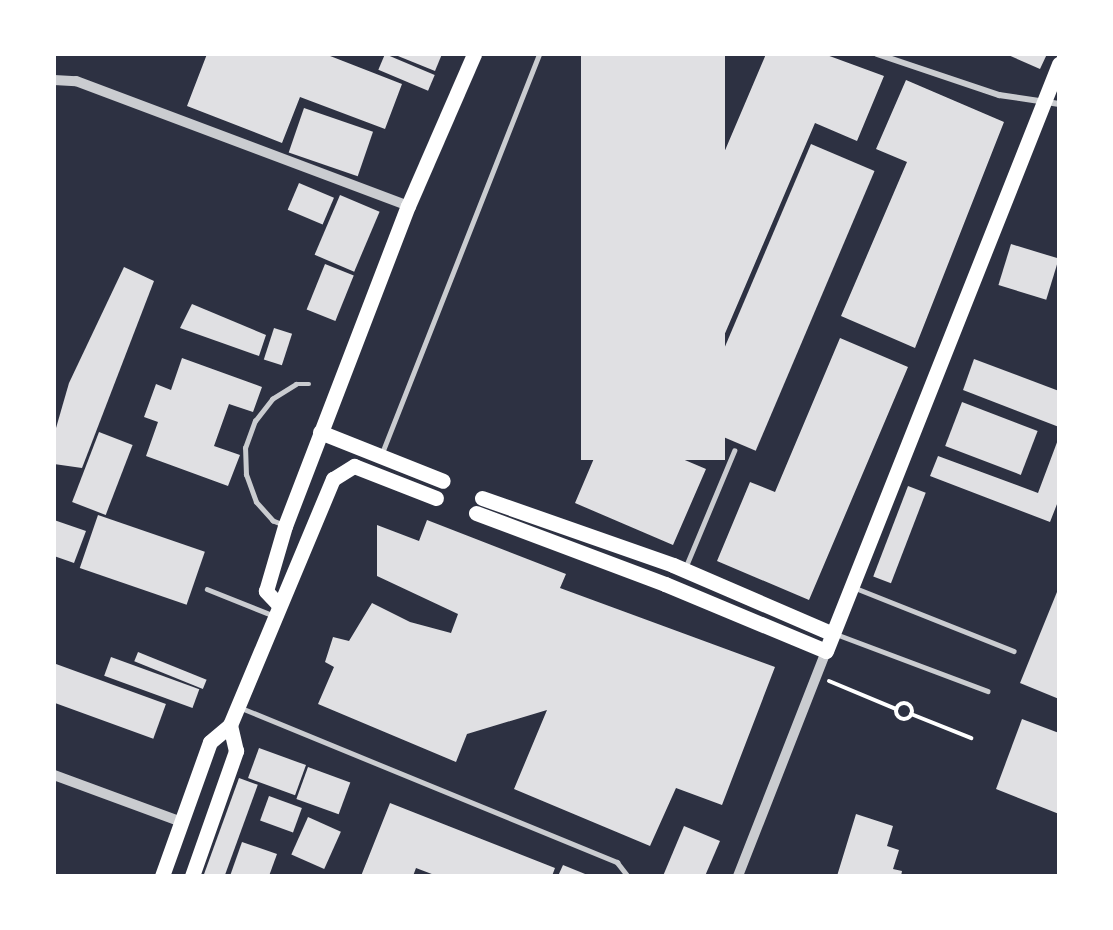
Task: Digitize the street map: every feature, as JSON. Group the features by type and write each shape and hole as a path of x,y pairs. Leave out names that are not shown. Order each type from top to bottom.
{"main road":[{"path":"275,610 266,591 285,526 408,206 474,54"},
{"path":"476,513 665,584 826,651 831,633 1052,103 1059,64"},
{"path":"320,432 443,481"},
{"path":"162,876 210,742 230,725 275,610 286,592 333,479 340,471 354,466 436,498"},
{"path":"482,498 684,572 831,633"},
{"path":"192,876 236,750 230,725"}],"street":[{"path":"877,54 999,95 1052,103"},
{"path":"54,80 76,81 408,206"},
{"path":"738,876 826,651"},
{"path":"54,775 182,822"}],"lane":[{"path":"381,456 539,54"},
{"path":"285,526 273,521 256,502 246,475 246,447 255,421 272,399 296,384 309,384"},
{"path":"684,572 734,451"},
{"path":"851,586 1014,651"},
{"path":"207,589 275,610"},
{"path":"831,633 988,692"},
{"path":"237,706 617,862 628,876"}],"path":[{"path":"818,676 896,709 901,719 911,714 971,738"},
{"path":"896,709 905,703 911,708 911,714"}],"building":[{"path":"207,54 325,54 402,84 385,129 300,97 282,143 187,106"},
{"path":"385,54 435,75 428,91 378,70"},
{"path":"393,54 442,54 435,71"},
{"path":"581,54 725,54 725,460 581,460"},
{"path":"766,54 824,54 884,76 857,141 815,123 673,455 706,469 673,545 575,503"},
{"path":"1006,54 1047,54 1040,69"},
{"path":"906,80 1004,122 915,348 841,316 907,162 876,149"},
{"path":"304,108 373,132 358,176 289,152"},
{"path":"811,144 875,171 756,451 692,424"},
{"path":"299,183 334,198 323,225 288,210"},
{"path":"340,195 380,212 354,272 315,255"},
{"path":"1011,244 1059,259 1046,300 998,285"},
{"path":"325,264 354,276 335,321 307,309"},
{"path":"124,267 154,281 82,468 54,464 54,435 69,383"},
{"path":"192,304 266,335 259,356 180,328"},
{"path":"274,328 292,334 282,365 264,359"},
{"path":"840,338 908,367 809,600 717,561 750,482 775,492"},
{"path":"182,358 262,387 253,412 229,404 214,446 240,455 228,486 146,456 158,422 144,417 156,384 171,390"},
{"path":"974,359 1059,391 1059,427 963,390"},
{"path":"962,402 1038,431 1021,475 945,446"},
{"path":"99,432 133,445 106,515 72,502"},
{"path":"1059,437 1059,499 1050,522 930,476 938,456 1038,493"},
{"path":"908,486 926,493 891,583 873,577"},
{"path":"98,515 205,552 187,605 80,568"},
{"path":"54,520 86,531 74,563 54,556"},
{"path":"427,520 566,574 560,588 775,667 722,805 676,788 650,846 514,789 547,710 467,734 456,762 318,704 334,667 325,662 333,637 349,641 372,603 410,622 451,633 458,614 377,576 377,525 419,541"},
{"path":"1059,587 1059,699 1020,683"},
{"path":"138,652 207,680 203,689 134,661"},
{"path":"111,657 199,689 192,708 104,676"},
{"path":"56,664 166,704 153,739 54,703"},
{"path":"1022,719 1059,733 1059,814 996,789"},
{"path":"259,748 306,765 295,795 248,778"},
{"path":"308,767 350,782 339,814 296,799"},
{"path":"239,778 258,785 225,876 203,876"},
{"path":"269,796 302,808 293,832 260,820"},
{"path":"390,803 555,868 552,876 437,876 416,868 413,876 361,876"},
{"path":"856,814 893,826 887,846 899,850 893,869 902,871 901,876 837,876"},
{"path":"308,817 341,832 324,869 291,854"},
{"path":"684,826 720,841 705,876 663,876"},
{"path":"242,842 277,854 269,876 230,876"},
{"path":"563,865 590,876 558,876"}]}
